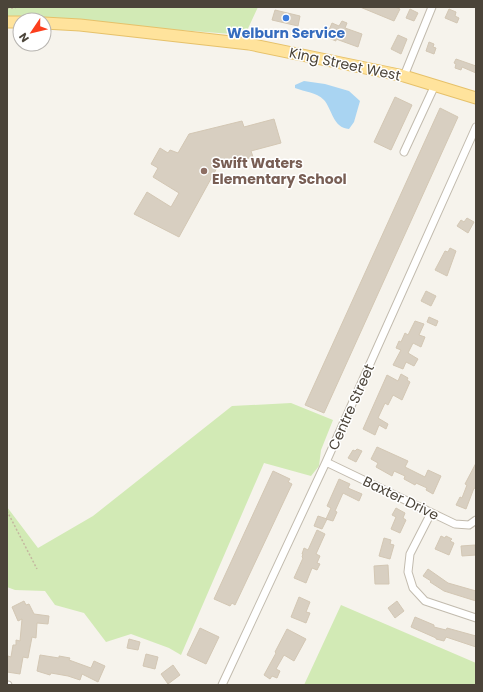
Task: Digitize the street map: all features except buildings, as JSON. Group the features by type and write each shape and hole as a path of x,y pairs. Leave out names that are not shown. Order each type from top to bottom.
{"main road":[{"name":"King Street West","path":"52,23 80,25 249,44 404,76 476,98"}],"street":[{"path":"404,76 432,7"},
{"path":"404,152 435,85"},
{"name":"Centre Street","path":"222,685 326,462 476,127"},
{"name":"Baxter Drive","path":"326,462 455,524 469,525 476,520"},
{"path":"431,513 410,554 408,572 413,588 425,601 476,618"}],"path":[{"path":"7,8 16,7"},
{"path":"7,511 37,569"}],"green space":[{"path":"7,7 258,7 245,35 52,20 52,12 12,12 12,17 7,17"},
{"path":"291,403 333,420 321,450 319,466 311,476 264,463 181,655 169,648 131,634 106,642 84,613 55,605 45,591 15,590 7,587 7,507 38,548 93,516 232,406"},
{"path":"341,605 476,663 476,685 304,685"}],"water":[{"path":"304,81 325,84 349,91 360,101 354,122 349,129 344,128 336,122 327,104 321,97 295,88 295,85"}],"place":[{"name":"Welburn Service","path":"286,18"},
{"name":"Swift Waters Elementary School","path":"204,171"}]}
